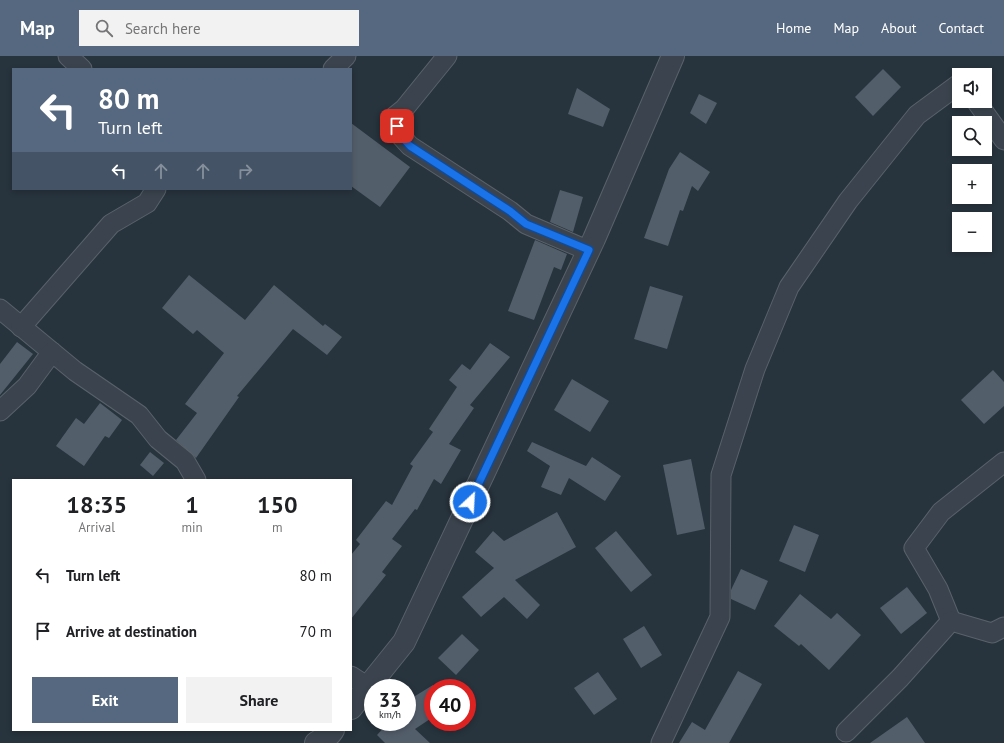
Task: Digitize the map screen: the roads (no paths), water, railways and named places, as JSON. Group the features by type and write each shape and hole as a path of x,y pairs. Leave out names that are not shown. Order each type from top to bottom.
{"street":[{"path":"68,56 81,68"},
{"path":"334,68 346,56"},
{"path":"447,56 404,109 394,117 399,134 410,146 510,211 526,224 589,250"},
{"path":"352,705 360,681 404,642 589,250 673,56"},
{"path":"661,743 720,617 721,475 755,369 790,287 848,200 918,115 952,89"},
{"path":"981,108 1004,140"},
{"path":"21,327 110,224 147,203 155,190"},
{"path":"0,309 75,371 139,415 158,439 185,461 195,479"},
{"path":"0,411 27,386 52,352"},
{"path":"951,621 938,589 914,548 941,512 1004,462"},
{"path":"951,621 992,633 1004,627"},
{"path":"846,732 900,678 951,621"},
{"path":"316,743 332,731"}]}
